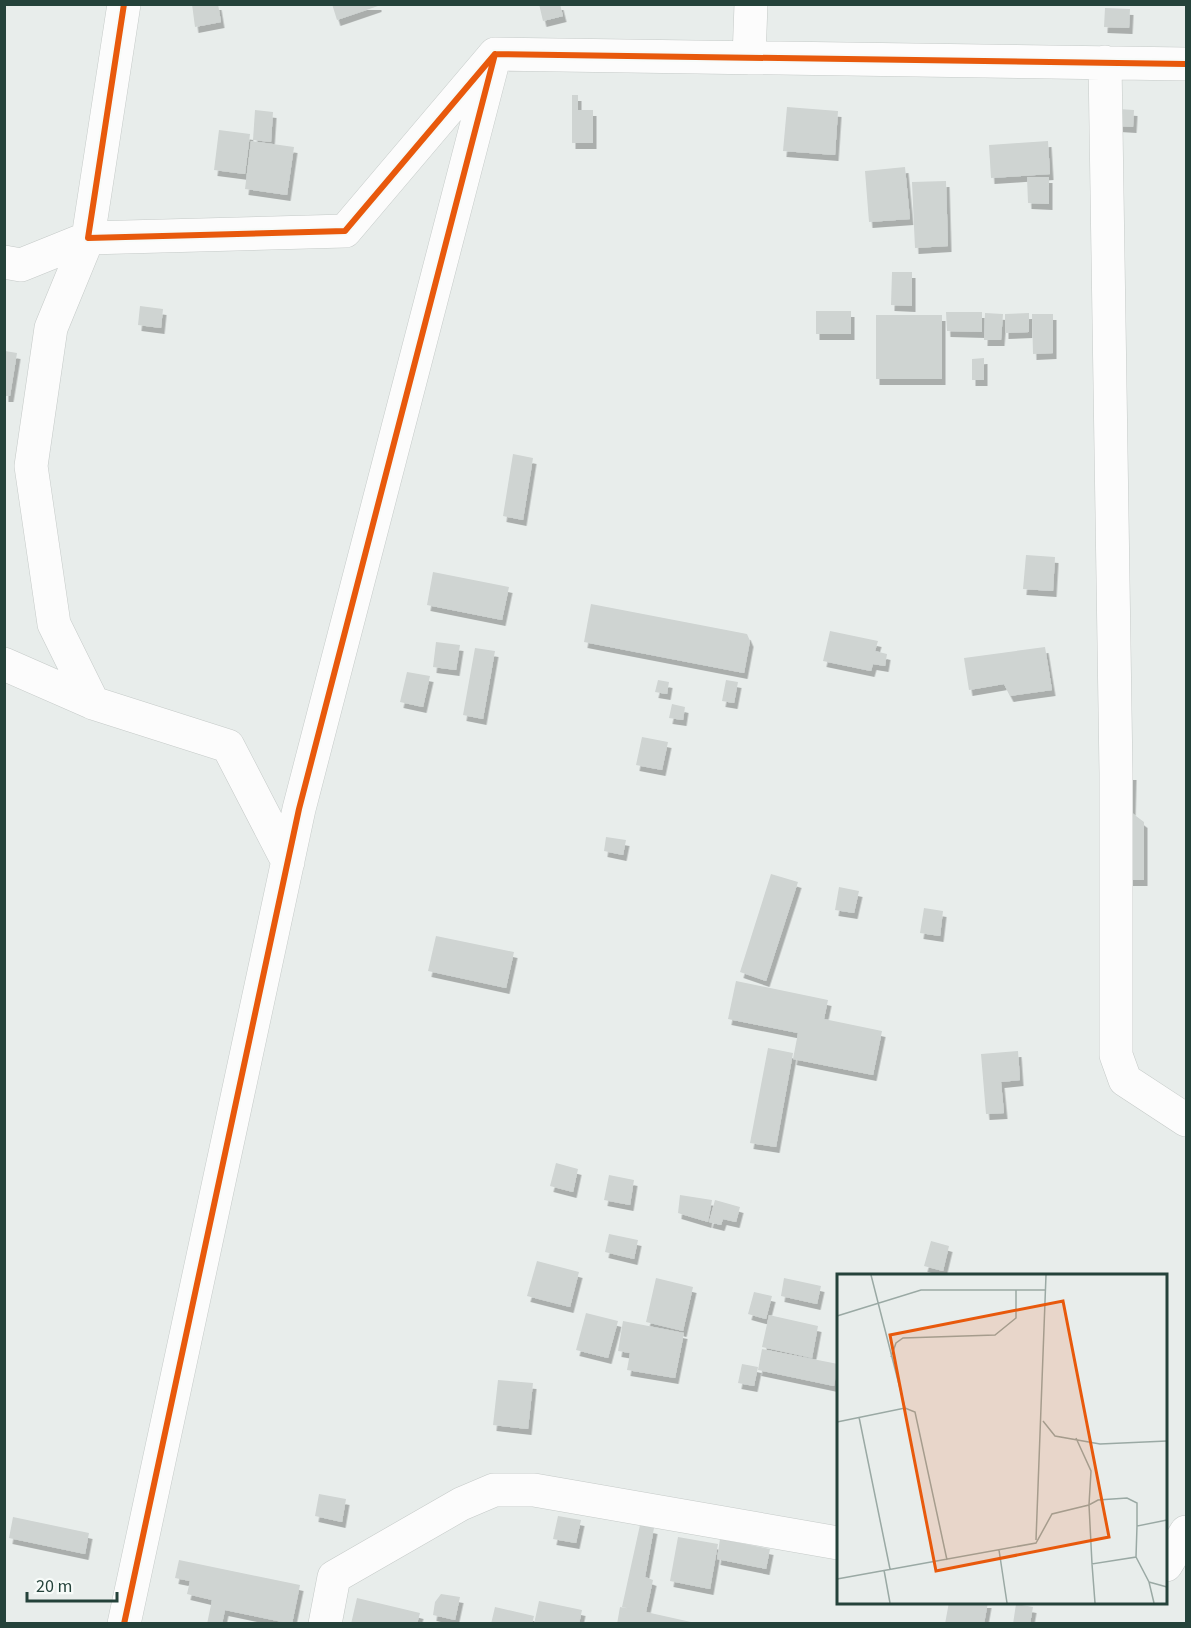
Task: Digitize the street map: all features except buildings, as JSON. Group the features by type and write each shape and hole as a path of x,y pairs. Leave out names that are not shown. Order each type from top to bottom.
{"street":[{"path":"93,703 54,624 31,466 51,328 88,238 124,4"},
{"path":"749,58 751,4"},
{"path":"4,262 21,265 88,238 345,231 495,54"},
{"path":"495,54 1186,64"},
{"path":"124,1623 305,786 495,54"},
{"path":"1105,62 1116,772 1116,1054 1125,1080 1186,1120"},
{"path":"4,664 93,703 228,747 288,862"},
{"path":"325,1623 334,1578 461,1504 494,1490 534,1490 837,1543"},
{"path":"1167,1563 1186,1532"}],"cycle path":[{"path":"124,4 88,238 345,231 495,54 1186,64"},
{"path":"124,1624 299,809 495,54"}]}
